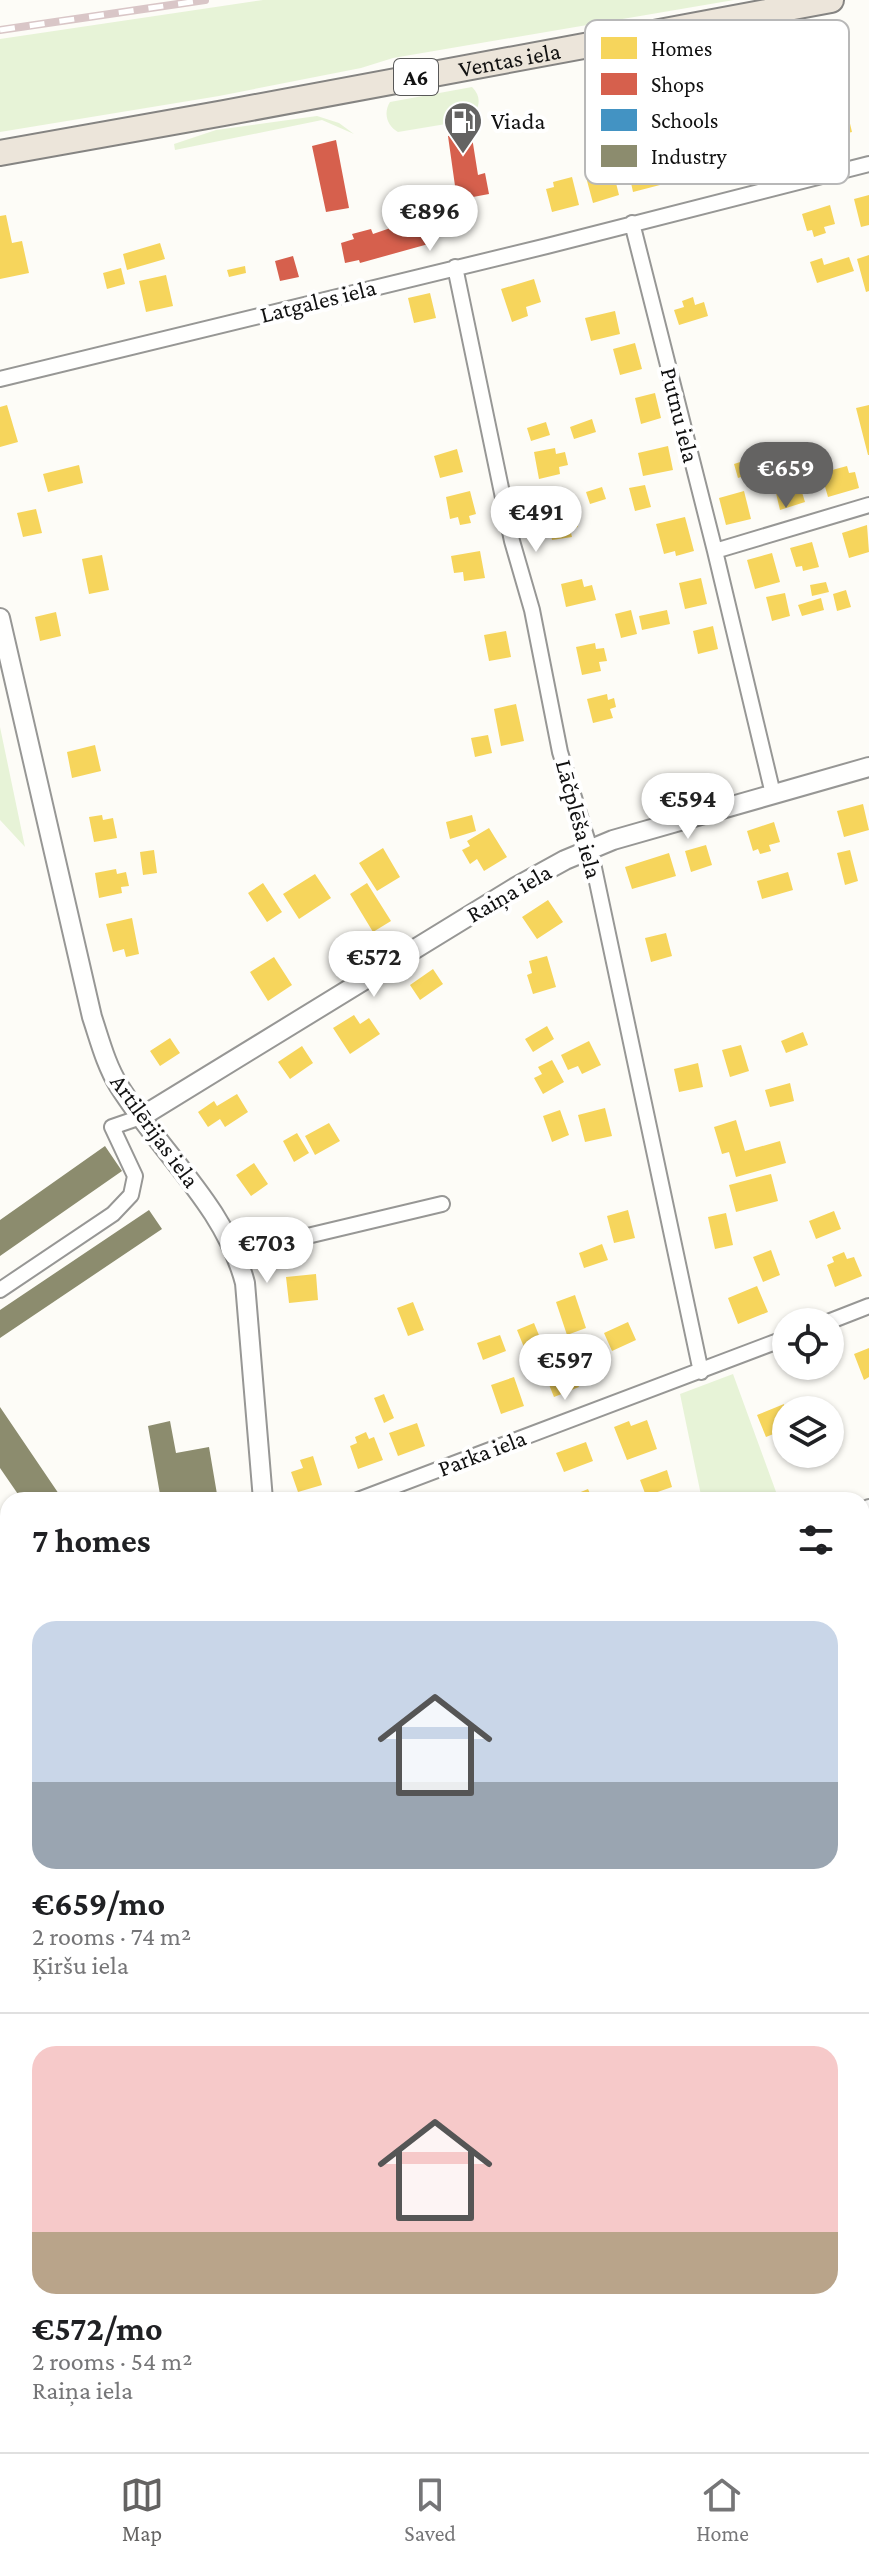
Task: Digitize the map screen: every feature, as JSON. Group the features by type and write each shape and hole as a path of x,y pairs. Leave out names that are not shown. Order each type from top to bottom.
{"highway":[{"name":"Ventas iela","path":"724,20 831,0"},
{"name":"Ventas iela","path":"0,153 585,46"}],"street":[{"name":"Latgales iela","path":"849,169 869,164"},
{"name":"Latgales iela","path":"0,379 789,184"},
{"name":"Putnu iela","path":"632,223 773,794"},
{"name":"Lāčplēša iela","path":"455,267 512,541 532,610 560,752 590,849 701,1372"},
{"path":"715,551 869,505"},
{"name":"Artilērijas iela","path":"0,618 92,1017 108,1065 141,1117 223,1226 240,1264 245,1283 262,1492"},
{"name":"Raiņa iela","path":"141,1117 516,887 590,849 869,767"},
{"path":"0,1290 113,1214 131,1195 135,1176 112,1127 141,1117"},
{"path":"240,1264 299,1238 442,1204"},
{"path":"844,1316 869,1306"},
{"name":"Parka iela","path":"379,1492 772,1344"}],"green space":[{"path":"263,0 734,0 616,20 585,20 585,25 393,58 361,68 219,96 0,132 0,39"},
{"path":"472,87 478,95 478,104 470,120 398,132 389,123 387,110 390,102"},
{"path":"317,116 339,123 354,134 322,120 175,150 174,144 216,130"},
{"path":"0,727 25,847 0,820"},
{"path":"733,1374 776,1492 700,1492 680,1394"}],"building: Homes":[{"path":"572,177 579,205 552,212 546,189 554,187 553,182"},
{"path":"588,184 616,184 619,195 593,203"},
{"path":"631,184 660,184 660,185 633,192"},
{"path":"869,195 869,225 861,227 854,199"},
{"path":"830,205 835,224 824,227 826,233 814,237 812,230 807,231 802,214"},
{"path":"6,215 12,243 22,241 29,273 0,279 0,216"},
{"path":"160,243 165,259 127,270 123,254"},
{"path":"869,255 869,291 866,292 857,259"},
{"path":"849,257 854,271 817,283 810,262 822,258 824,265"},
{"path":"245,266 246,273 229,277 227,270"},
{"path":"121,268 125,284 107,289 103,273"},
{"path":"166,275 173,306 146,312 139,281"},
{"path":"534,279 541,302 526,307 528,316 512,322 501,289"},
{"path":"430,293 436,318 414,323 408,298"},
{"path":"693,297 695,305 704,302 708,316 679,325 674,310 684,307 682,301"},
{"path":"615,311 620,334 591,341 585,318"},
{"path":"635,343 642,369 620,375 613,349"},
{"path":"655,393 661,418 641,424 635,398"},
{"path":"7,405 18,442 0,447 0,407"},
{"path":"869,405 869,455 868,455 856,408"},
{"path":"592,419 596,432 574,439 570,427"},
{"path":"546,422 550,435 531,441 527,428"},
{"path":"668,446 673,470 643,476 638,453"},
{"path":"555,448 556,454 565,452 568,465 559,467 560,474 539,479 534,452"},
{"path":"457,449 463,472 440,478 434,456"},
{"path":"777,450 781,464 738,478 734,464"},
{"path":"79,465 83,483 48,492 43,474"},
{"path":"847,466 849,473 855,472 859,488 828,497 821,473"},
{"path":"797,476 805,502 780,510 775,489 782,488 780,481"},
{"path":"645,485 651,507 635,511 629,488"},
{"path":"602,487 606,499 590,504 586,492"},
{"path":"470,491 476,514 469,516 471,523 460,525 458,517 450,519 446,497"},
{"path":"744,491 751,519 726,525 719,498"},
{"path":"36,509 42,533 23,537 17,513"},
{"path":"570,511 571,518 577,517 578,527 570,529 572,537 552,540 548,514"},
{"path":"685,517 694,551 676,556 675,551 664,554 656,524"},
{"path":"867,525 869,552 849,558 842,533"},
{"path":"812,542 819,567 803,571 802,566 796,567 790,548"},
{"path":"480,551 485,578 464,581 463,572 454,573 451,556"},
{"path":"772,553 780,582 755,589 747,560"},
{"path":"102,555 109,590 89,594 82,559"},
{"path":"701,578 707,604 685,609 679,583"},
{"path":"582,579 584,587 592,585 596,600 566,607 561,584"},
{"path":"826,582 829,592 812,596 810,585"},
{"path":"846,590 851,607 837,611 833,594"},
{"path":"785,593 790,616 772,621 766,597"},
{"path":"821,598 824,610 802,616 798,605"},
{"path":"631,610 637,634 621,638 615,614"},
{"path":"667,610 670,624 642,630 639,616"},
{"path":"56,612 61,636 40,641 35,617"},
{"path":"713,626 718,649 698,654 693,631"},
{"path":"506,631 511,657 489,661 484,635"},
{"path":"595,643 596,649 604,648 607,661 599,662 601,671 582,675 576,647"},
{"path":"607,694 608,700 614,698 616,707 610,709 613,718 593,723 587,699"},
{"path":"516,704 524,741 501,746 494,709"},
{"path":"488,735 492,753 475,757 471,738"},
{"path":"95,745 101,771 72,778 67,752"},
{"path":"863,804 869,830 844,837 837,811"},
{"path":"102,815 103,820 113,818 117,838 94,842 89,817"},
{"path":"472,815 476,831 450,839 446,822"},
{"path":"774,822 780,842 769,845 771,851 760,854 758,849 753,851 747,831"},
{"path":"489,828 507,857 484,871 477,859 470,864 462,850 470,846 467,841"},
{"path":"706,845 712,865 691,872 685,851"},
{"path":"383,848 400,877 377,891 359,863"},
{"path":"154,850 157,873 143,875 140,852"},
{"path":"850,850 858,881 845,885 837,853"},
{"path":"669,853 676,876 632,889 625,867"},
{"path":"116,869 117,874 126,872 129,886 121,887 122,893 99,898 95,873"},
{"path":"788,872 793,890 762,899 757,881"},
{"path":"315,874 331,898 299,919 283,894"},
{"path":"263,883 282,912 267,922 248,893"},
{"path":"367,883 391,921 373,932 350,894"},
{"path":"548,900 563,922 537,939 522,917"},
{"path":"132,918 139,954 126,957 124,949 113,952 106,924"},
{"path":"666,933 672,956 651,962 645,938"},
{"path":"547,956 556,987 533,994 527,975 532,973 529,961"},
{"path":"274,957 292,985 268,1001 250,972"},
{"path":"433,969 443,984 420,1000 410,985"},
{"path":"354,1015 360,1024 369,1018 380,1034 350,1054 333,1028"},
{"path":"547,1026 554,1039 533,1052 525,1039"},
{"path":"803,1032 808,1045 786,1053 781,1041"},
{"path":"170,1038 180,1053 160,1066 150,1051"},
{"path":"589,1041 601,1065 582,1074 578,1066 568,1070 561,1055"},
{"path":"741,1045 749,1071 730,1077 722,1050"},
{"path":"302,1046 313,1063 290,1079 278,1062"},
{"path":"552,1060 564,1082 543,1094 534,1078 542,1074 538,1067"},
{"path":"698,1063 703,1087 679,1092 674,1069"},
{"path":"790,1083 794,1101 770,1107 765,1090"},
{"path":"237,1094 248,1112 225,1127 220,1119 208,1127 198,1112 214,1101 217,1106"},
{"path":"605,1108 612,1136 585,1142 578,1115"},
{"path":"560,1110 569,1135 552,1142 543,1116"},
{"path":"736,1120 745,1151 780,1141 786,1163 736,1177 729,1152 722,1154 714,1127"},
{"path":"329,1123 340,1141 315,1155 305,1136"},
{"path":"297,1133 309,1153 294,1162 283,1141"},
{"path":"254,1163 268,1184 251,1196 236,1175"},
{"path":"771,1174 778,1201 736,1212 729,1185"},
{"path":"628,1210 635,1238 614,1243 607,1216"},
{"path":"834,1211 841,1229 816,1239 809,1221"},
{"path":"726,1213 733,1245 715,1249 708,1217"},
{"path":"602,1244 608,1260 584,1268 579,1253"},
{"path":"771,1250 780,1275 763,1282 753,1257"},
{"path":"844,1252 847,1259 854,1257 862,1276 835,1287 827,1265 834,1262 832,1257"},
{"path":"316,1274 318,1300 289,1303 286,1277"},
{"path":"757,1286 768,1312 738,1324 728,1298"},
{"path":"575,1295 586,1328 567,1335 556,1302"},
{"path":"413,1302 424,1330 408,1336 397,1308"},
{"path":"628,1322 636,1340 612,1351 604,1333"},
{"path":"534,1323 547,1355 530,1362 517,1330"},
{"path":"500,1335 506,1351 483,1360 477,1343"},
{"path":"590,1340 602,1371 588,1376 576,1345"},
{"path":"869,1348 869,1377 864,1380 854,1354"},
{"path":"561,1363 564,1371 571,1368 579,1387 554,1397 546,1377 555,1373 552,1367"},
{"path":"514,1377 524,1406 501,1414 491,1385"},
{"path":"384,1394 394,1418 384,1423 374,1398"},
{"path":"772,1409 772,1435 766,1437 757,1415"},
{"path":"647,1420 657,1449 627,1460 614,1427 629,1421 631,1426"},
{"path":"417,1423 425,1446 398,1456 389,1433"},
{"path":"366,1432 369,1439 374,1437 383,1460 358,1469 350,1446 357,1443 355,1437"},
{"path":"586,1442 593,1461 564,1472 556,1453"},
{"path":"313,1456 322,1485 298,1492 291,1472 303,1468 300,1460"},
{"path":"667,1470 672,1487 644,1492 640,1480"}],"building: Shops":[{"name":"Viada","path":"471,131 478,175 485,173 489,194 457,200 448,136"},
{"path":"336,140 349,208 326,212 312,146"},
{"path":"427,221 432,243 360,263 359,260 345,263 341,243 354,239 352,234 371,229 373,234 402,224 402,227"},
{"path":"293,256 299,277 280,281 275,261"}],"building: Industry":[{"path":"105,1146 122,1171 0,1256 0,1220"},
{"path":"149,1210 162,1229 0,1338 0,1310"},
{"path":"0,1407 58,1492 16,1492 0,1468"},
{"path":"170,1421 176,1453 209,1447 217,1492 160,1492 148,1426"}],"railway":[{"path":"0,30 205,0"}],"place":[{"name":"Viada","path":"463,155"}]}
